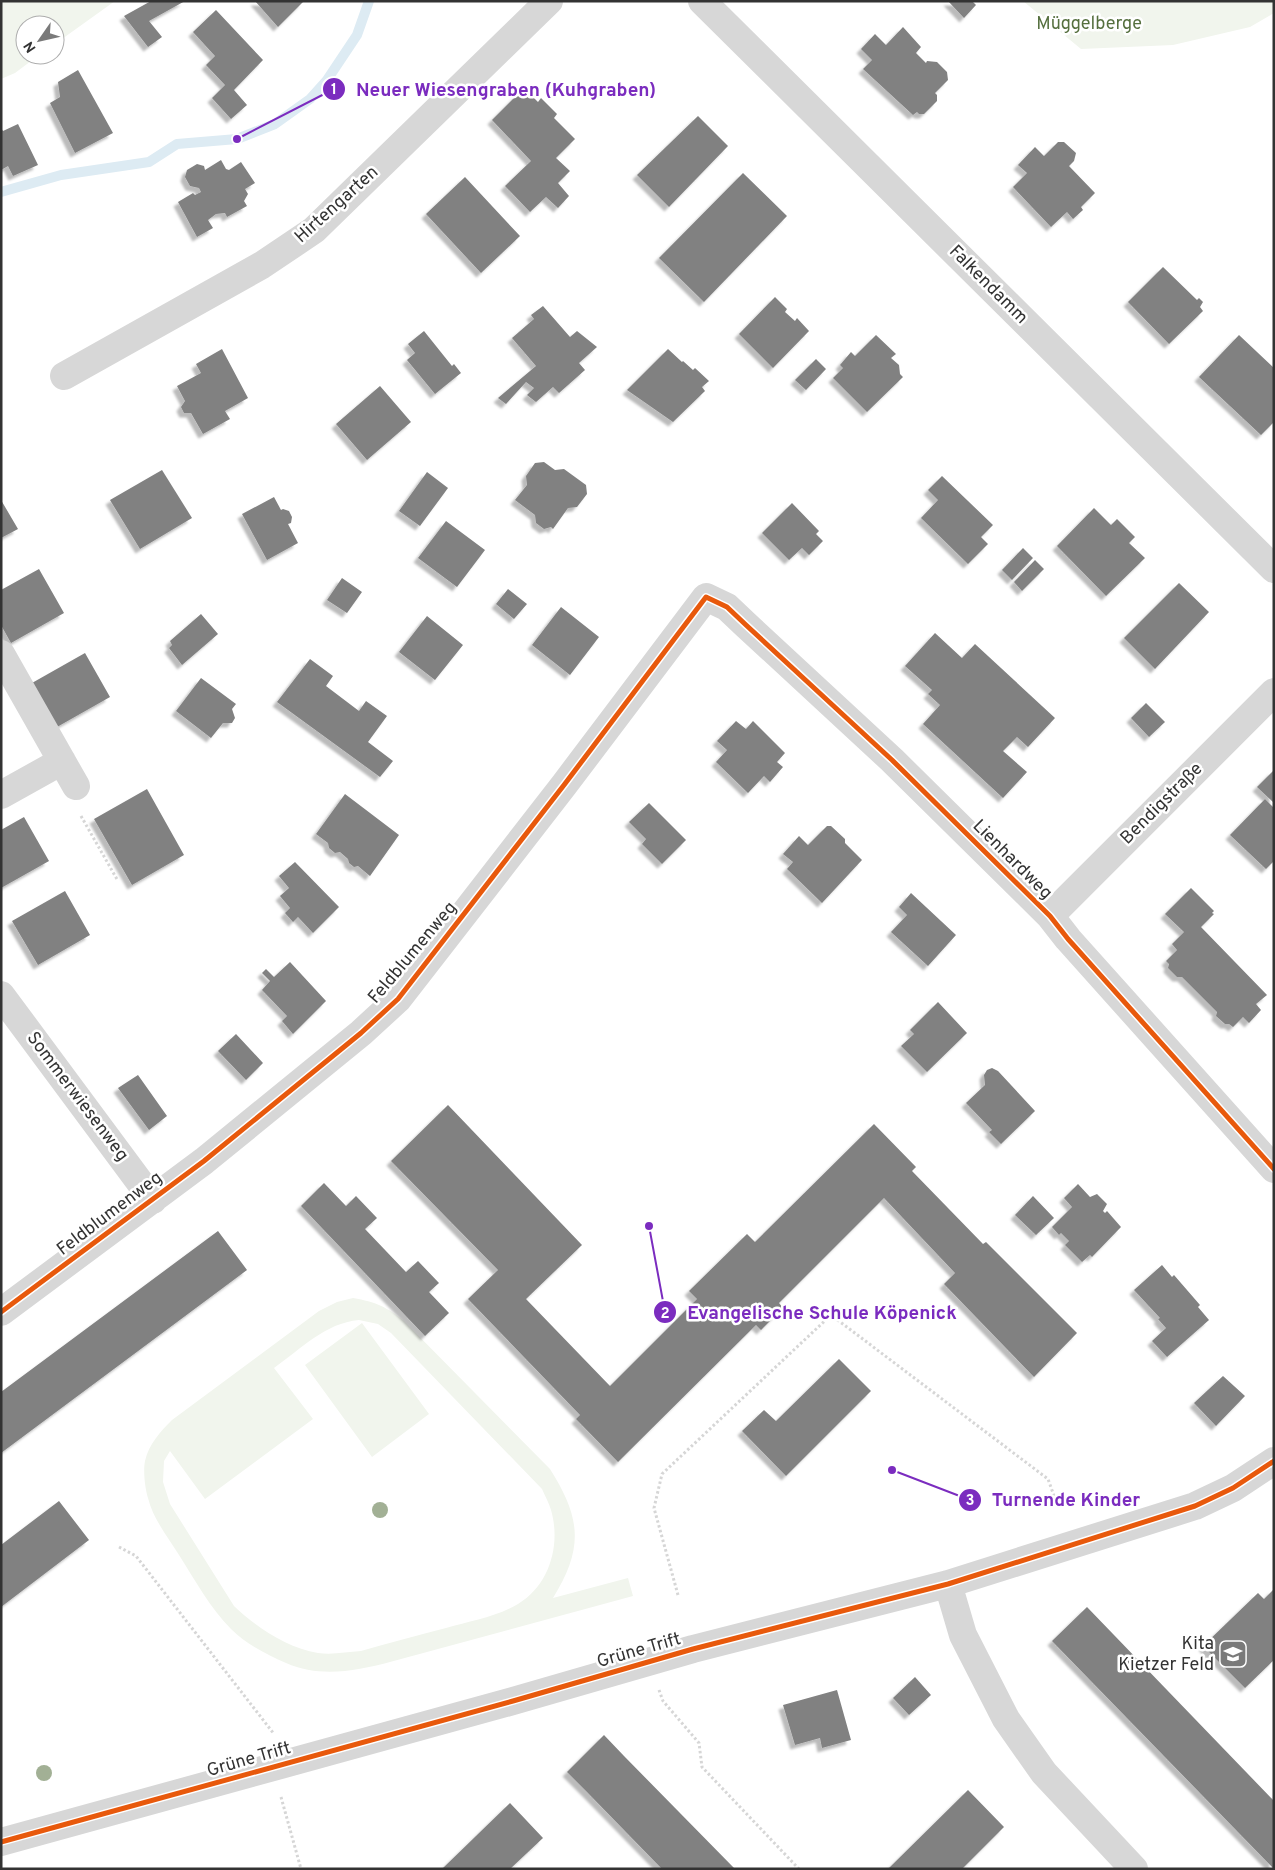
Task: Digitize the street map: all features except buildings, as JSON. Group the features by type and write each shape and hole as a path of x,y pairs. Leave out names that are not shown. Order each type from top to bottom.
{"street":[{"name":"Hirtengarten","path":"64,376 262,266 314,230 549,1"},
{"name":"Falkendamm","path":"702,1 1274,569"},
{"name":"Lienhardweg","path":"706,597 727,607 892,760 1050,916 1068,939 1274,1169"},
{"name":"Feldblumenweg","path":"1,1312 204,1161 361,1033 398,999 564,785 706,597"},
{"path":"1,654 76,786"},
{"name":"Bendigstraße","path":"1050,916 1274,692"},
{"path":"1,795 62,761"},
{"name":"Sommerwiesenweg","path":"1,995 153,1200"},
{"name":"Grüne Trift","path":"1,1842 514,1701 650,1661 948,1584 1195,1506 1232,1488 1274,1462"},
{"path":"948,1584 963,1635 1006,1719 1044,1773 1134,1869"}],"path":[{"path":"76,786 79,812 118,881"},
{"path":"678,1595 654,1508 662,1474 831,1316 1048,1479 1058,1507"},
{"path":"120,1547 136,1556 142,1563 279,1742 280,1765 301,1869"}],"green space":[{"path":"1,1 115,1 65,37 65,15 15,15 15,65 26,65 15,73 1,79"},
{"name":"Müggelberge","path":"1023,1 1274,1 1274,13 1250,27 1173,45 1081,49"},
{"path":"353,1298 375,1303 398,1316 550,1469 568,1503 575,1533 570,1564 553,1598 628,1578 633,1596 390,1662 338,1672 299,1668 286,1663 257,1649 231,1629 203,1594 153,1513 145,1480 144,1465 147,1455 163,1429 172,1420 319,1311 337,1302","holes":["359,1320 378,1324 391,1333 542,1489 550,1507 554,1523 553,1550 550,1563 538,1586 518,1604 501,1612 361,1651 334,1654 318,1653 295,1646 262,1629 234,1606 170,1504 163,1482 164,1461 170,1451 205,1499 313,1419 274,1368 324,1331 335,1326"]},
{"path":"362,1323 429,1414 372,1457 305,1365"}],"waterway":[{"path":"1,192 61,175 149,162 177,144 237,139 275,124 310,99 327,80 357,35 369,1"}],"cycle path":[{"path":"1,1312 204,1161 361,1033 398,999 564,785 706,597 727,607 892,760 1050,916 1068,939 1274,1169"},
{"path":"1,1842 513,1701 693,1649 948,1584 1195,1506 1233,1488 1274,1461"}],"place":[{"name":"Neuer Wiesengraben (Kuhgraben)","path":"237,139"},
{"name":"Evangelische Schule Köpenick","path":"649,1226"},
{"name":"Turnende Kinder","path":"892,1470"},
{"name":"Kita Kietzer Feld","path":"1233,1654"}]}
